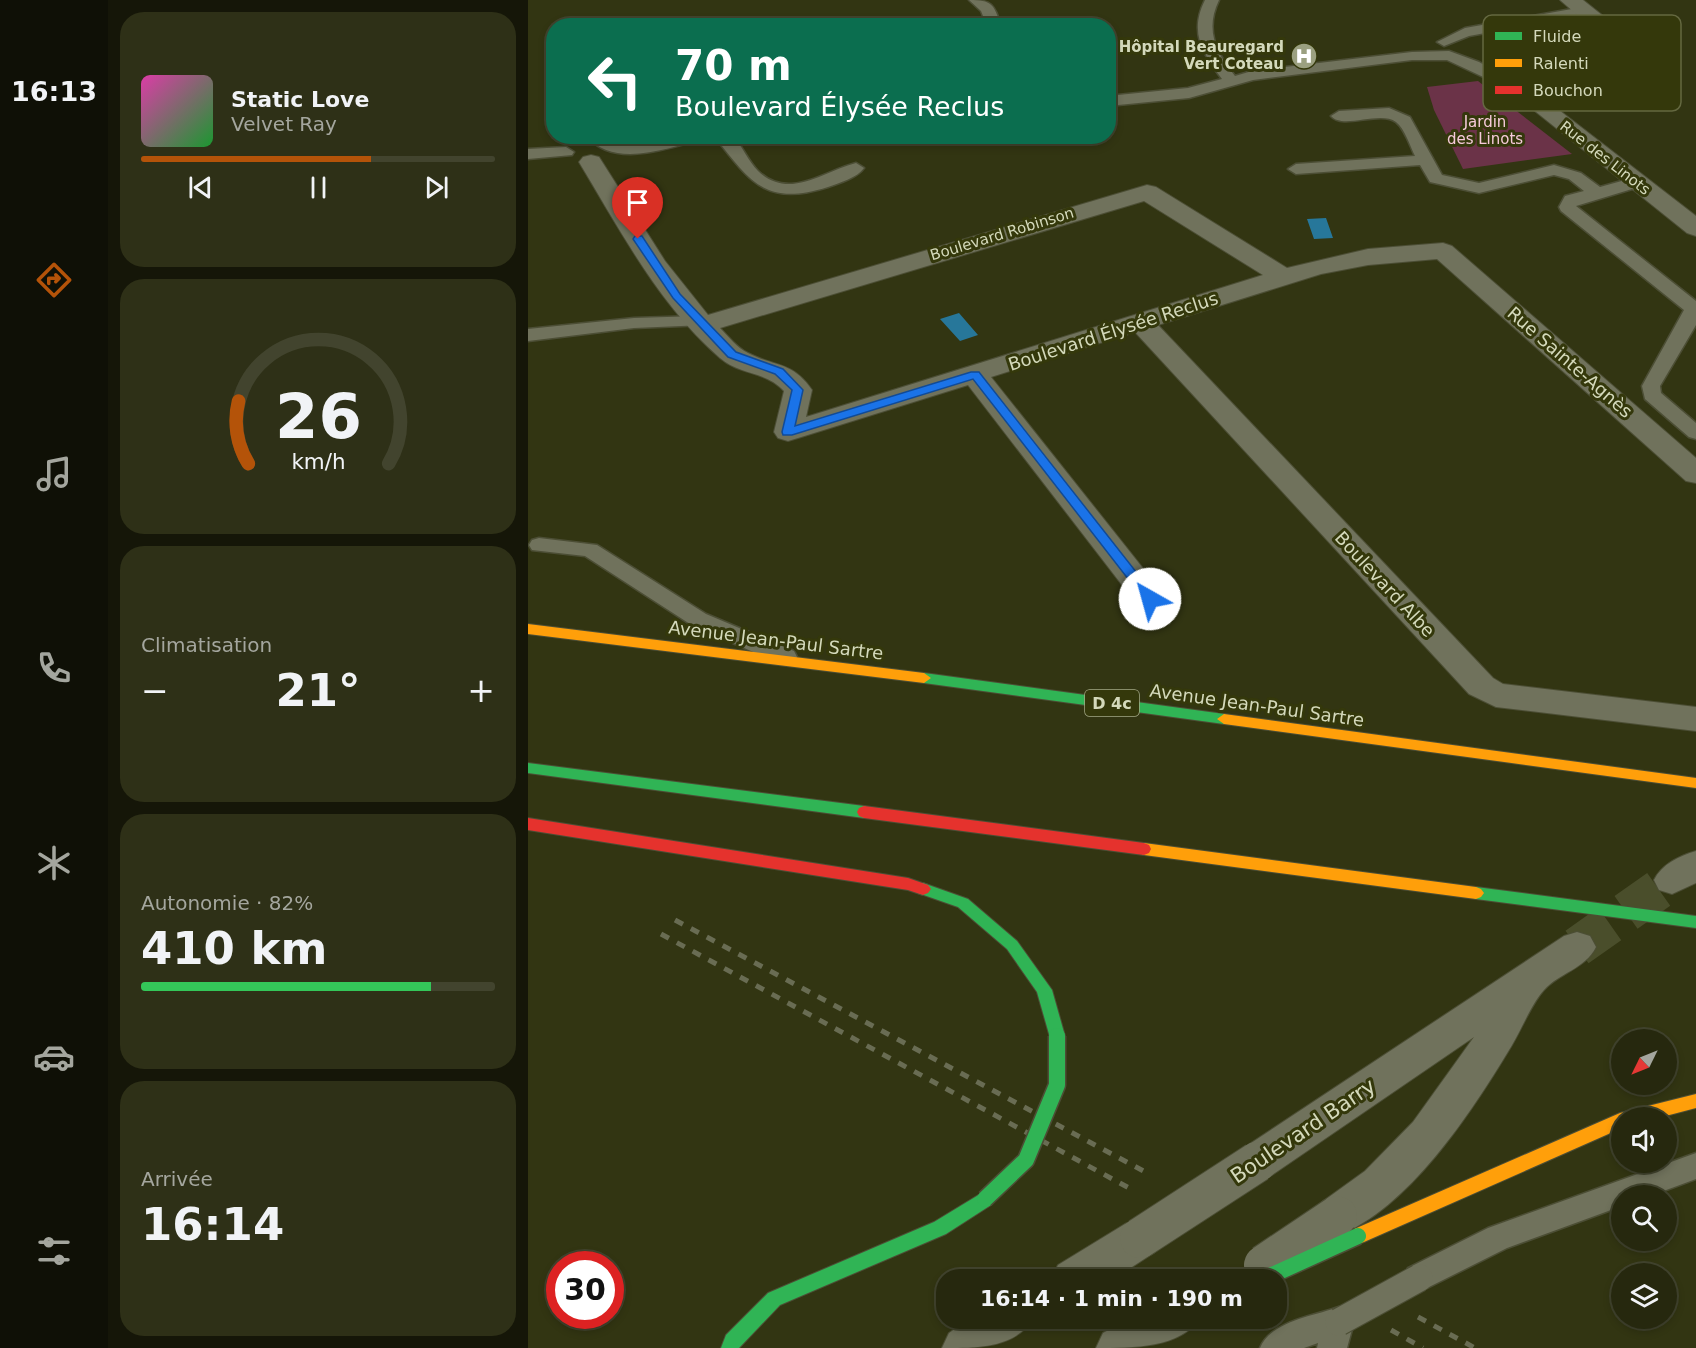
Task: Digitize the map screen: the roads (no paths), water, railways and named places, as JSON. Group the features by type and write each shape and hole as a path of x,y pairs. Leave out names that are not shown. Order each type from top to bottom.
{"main road":[{"name":"Avenue Jean-Paul Sartre","path":"528,629 793,660 1696,783"},
{"path":"528,768 1696,922"},
{"path":"528,824 908,884 963,903 1012,945 1044,990 1057,1036 1057,1085 1026,1160 985,1199 940,1227 774,1299 732,1341 730,1348"},
{"path":"1671,1107 1696,1101"},
{"path":"1279,1269 1348,1226 1611,1124"}],"street":[{"path":"1576,5 1588,15"},
{"name":"Rue des Linots","path":"1546,111 1696,228"},
{"path":"593,149 676,296 701,322"},
{"name":"Boulevard Robinson","path":"701,322 1147,192 1284,277"},
{"name":"Boulevard Élysée Reclus","path":"701,322 738,358 779,371 791,380 798,390 788,432 1284,277 1368,257 1443,251"},
{"name":"Rue Sainte-Agnès","path":"1443,251 1696,474"},
{"name":"Boulevard Albe","path":"1140,322 1480,686 1496,695 1696,719"},
{"path":"975,375 1150,599"},
{"name":"Boulevard Barry","path":"1091,1269 1257,1162 1577,947"},
{"name":"Boulevard Barry","path":"1264,1269 1348,1226 1384,1180 1421,1143 1487,1056 1530,977"},
{"path":"965,1348 994,1329"},
{"path":"1119,1348 1156,1329"}],"lane":[{"path":"976,0 988,9 991,18"},
{"path":"1212,0 1203,25 1217,66 1231,81"},
{"path":"1535,15 1576,5"},
{"path":"1412,56 1465,32 1483,28"},
{"path":"1444,42 1483,56"},
{"path":"1116,100 1190,93 1231,81 1412,56 1449,55 1474,65 1483,71"},
{"path":"1339,116 1389,113 1404,120 1436,178 1479,188 1554,170 1575,176 1597,193"},
{"path":"593,149 630,148 652,144"},
{"path":"733,144 757,179 775,186 795,189 819,185 856,168"},
{"path":"528,154 566,152"},
{"path":"1296,169 1425,160"},
{"path":"1636,182 1571,200 1567,207 1693,308 1694,313 1651,386 1652,395 1696,433"},
{"path":"528,334 634,322 701,322"},
{"path":"539,545 590,550 698,619 793,660"},
{"path":"1315,1348 1419,1278 1498,1238 1696,1166"},
{"path":"1275,1348 1293,1337 1336,1335"}],"water":[{"path":"1326,218 1333,238 1314,239 1307,219"},
{"path":"959,313 978,335 960,341 940,319"}],"tunnel":[{"path":"1577,947 1672,880"}],"railway":[{"path":"675,920 1149,1174"},
{"path":"661,934 1129,1188"},
{"path":"1418,1317 1475,1348"},
{"path":"1391,1330 1423,1348"}],"place":[{"name":"Hôpital Beauregard Vert Coteau","path":"1304,56"}],"park label":[{"name":"Jardin des Linots","path":"1485,130"}]}
